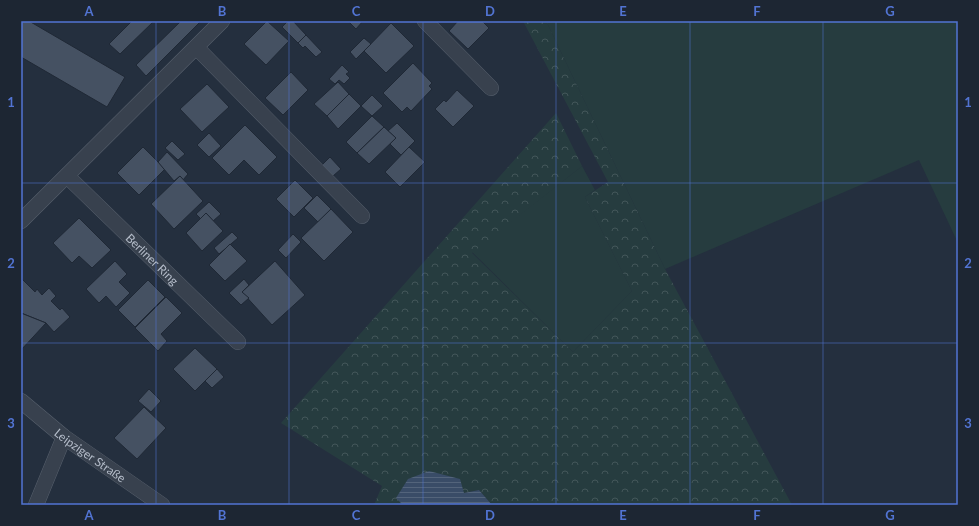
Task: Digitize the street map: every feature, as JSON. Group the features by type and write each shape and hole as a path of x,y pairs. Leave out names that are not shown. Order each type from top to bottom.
{"street":[{"path":"21,221 222,21"},
{"path":"425,21 491,88"},
{"path":"196,47 362,216"},
{"name":"Berliner Ring","path":"67,176 238,342"},
{"name":"Leipziger Straße","path":"21,401 64,437 162,505"},
{"path":"36,505 64,437"}],"green space":[{"path":"523,21 546,21 665,269 792,505 492,505 479,490 403,505 374,505 382,486 281,423 556,113 582,166 472,253 573,352 632,291 585,197 608,182"},
{"path":"546,21 958,21 958,243 919,160 665,269"},
{"path":"582,166 595,190 585,197 632,291 573,352 472,252"}],"water":[{"path":"429,471 460,479 464,493 479,490 492,505 403,505 396,498 408,479"}],"building":[{"path":"21,21 29,21 125,77 107,107 21,57"},
{"path":"132,21 154,21 120,54 109,44"},
{"path":"181,21 201,21 146,76 136,65"},
{"path":"267,21 289,41 266,65 244,44"},
{"path":"288,21 293,21 306,35 298,43 282,27"},
{"path":"348,21 363,21 356,29"},
{"path":"458,21 482,21 489,28 468,49 449,31"},
{"path":"391,23 414,46 386,73 364,51"},
{"path":"306,35 322,52 316,57 305,46 303,48 298,43"},
{"path":"364,38 371,44 356,59 350,52"},
{"path":"413,63 432,83 429,86 432,89 411,111 407,107 402,112 383,93"},
{"path":"342,65 349,72 346,74 350,78 344,84 339,80 335,84 329,79"},
{"path":"291,72 308,90 283,115 265,98"},
{"path":"338,82 349,94 327,116 314,104"},
{"path":"207,84 229,107 202,132 180,109"},
{"path":"457,90 474,106 453,127 435,109 444,100 446,102"},
{"path":"349,94 361,106 338,129 327,116"},
{"path":"372,95 383,106 372,116 361,106"},
{"path":"372,116 384,127 357,153 346,142"},
{"path":"397,123 415,141 401,155 390,144 396,138 388,131"},
{"path":"245,125 277,157 259,175 244,160 229,175 212,158"},
{"path":"384,127 396,138 369,164 357,153"},
{"path":"209,133 221,146 209,157 197,145"},
{"path":"172,141 185,154 178,160 165,148"},
{"path":"143,147 165,169 139,195 117,173"},
{"path":"409,147 425,162 400,187 385,172"},
{"path":"167,152 188,174 183,180 180,176 174,181 158,162"},
{"path":"330,157 341,169 333,176 322,165"},
{"path":"180,176 203,201 174,229 151,204"},
{"path":"295,180 313,198 294,217 276,199"},
{"path":"317,195 331,209 318,222 304,208"},
{"path":"209,202 221,214 213,221 206,213 201,219 196,214"},
{"path":"331,209 353,232 324,261 301,238"},
{"path":"206,213 223,231 202,251 186,233"},
{"path":"79,218 111,250 92,268 79,256 72,263 53,243"},
{"path":"232,232 238,238 219,254 214,248"},
{"path":"293,234 301,242 286,258 278,250"},
{"path":"230,244 247,261 225,281 209,265"},
{"path":"115,261 127,274 119,282 130,293 116,307 106,296 99,303 86,289"},
{"path":"275,261 305,295 272,325 242,292"},
{"path":"21,278 35,292 37,289 42,295 49,288 56,296 51,301 60,310 62,308 70,317 54,332 46,323 21,313"},
{"path":"244,279 249,285 242,292 249,298 241,305 229,293"},
{"path":"148,280 165,297 135,327 118,310"},
{"path":"166,297 182,313 161,334 167,341 158,351 135,328"},
{"path":"21,313 46,323 21,350"},
{"path":"195,348 217,369 195,391 173,369"},
{"path":"217,369 224,377 212,388 205,381"},
{"path":"149,389 161,401 151,412 138,401"},
{"path":"144,407 166,428 137,459 114,438"}]}
